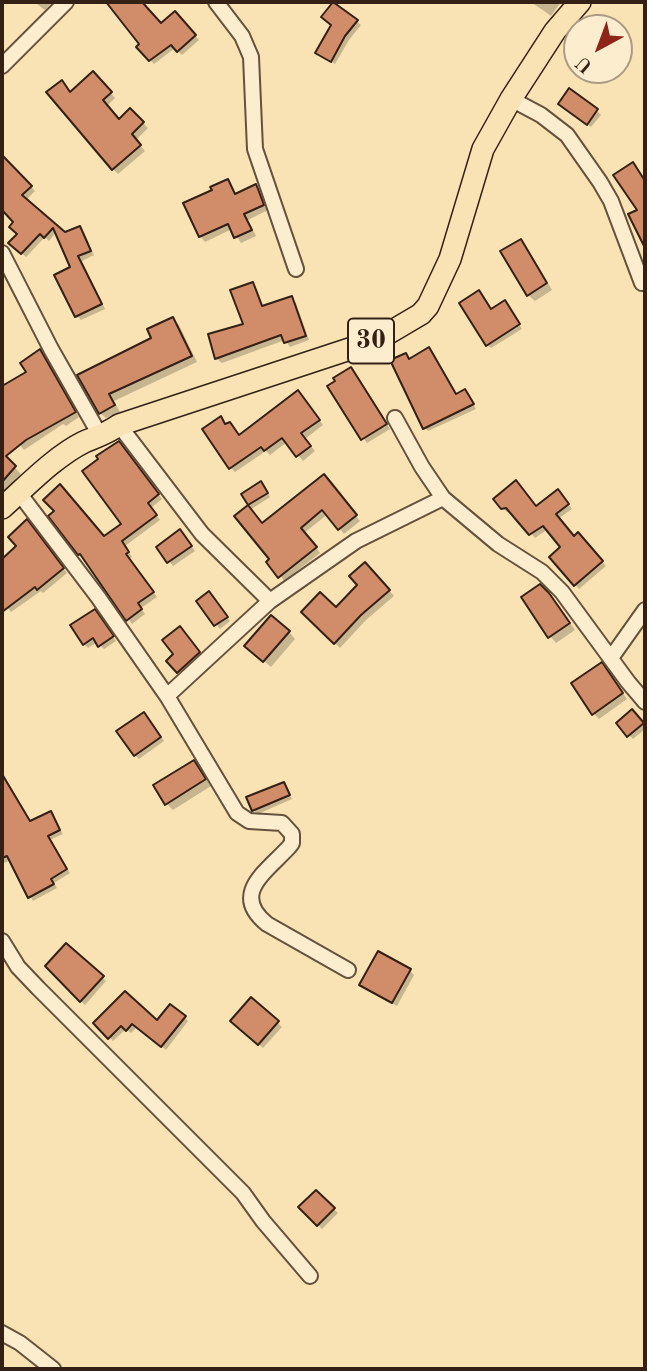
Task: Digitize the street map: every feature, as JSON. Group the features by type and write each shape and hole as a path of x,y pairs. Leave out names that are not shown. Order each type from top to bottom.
{"highway":[{"name":"30","path":"2,508 74,449 101,437 119,425 377,340 421,314 428,306 450,259 483,149 511,99 555,31 580,2"}],"street":[{"path":"2,66 66,2"},
{"path":"216,2 242,36 251,57 255,149 296,269"},
{"path":"511,99 554,123 574,144 611,201 642,284"},
{"path":"2,253 51,349 101,437"},
{"path":"395,418 443,498 498,544 542,572 562,592 645,702"},
{"path":"119,425 202,534 270,601"},
{"path":"19,493 98,597 167,695 241,817 249,821 282,823 292,834 292,843 250,892 251,905 258,917 348,970"},
{"path":"167,695 270,601 356,541 443,498"},
{"path":"611,658 645,610"},
{"path":"2,940 18,967 38,988 243,1193 310,1276"},
{"path":"2,1333 20,1343 53,1369"}],"building":[{"path":"106,2 142,2 161,23 175,11 196,35 177,52 171,45 149,61 136,47 139,44"},
{"path":"333,2 358,20 345,36 331,62 315,53 331,25 321,17"},
{"path":"93,71 112,92 103,100 119,119 130,108 144,122 132,134 141,145 112,170 46,92 62,80 70,92"},
{"path":"569,88 598,109 587,125 558,104"},
{"path":"2,155 32,186 22,195 65,232 80,226 91,251 78,256 102,304 75,317 54,275 70,267 53,228 44,238 40,234 21,254 8,243 17,234 9,227 13,222 2,210"},
{"path":"633,162 645,181 645,248 628,214 637,210 613,175"},
{"path":"228,179 235,194 256,184 264,205 244,214 252,230 234,238 228,224 199,237 183,203 212,190 210,187"},
{"path":"521,239 547,283 527,296 500,251"},
{"path":"253,282 262,306 292,296 306,336 284,343 281,335 215,359 208,334 243,324 230,290"},
{"path":"479,290 491,309 505,300 520,324 486,346 459,303"},
{"path":"173,317 192,356 109,394 115,405 99,414 77,375 151,338 147,329"},
{"path":"429,347 456,394 465,389 474,404 423,429 390,360 406,353 409,359"},
{"path":"40,349 76,412 26,440 6,456 16,466 2,482 2,386 26,372 20,363"},
{"path":"351,367 387,424 361,440 327,386 335,381 333,378"},
{"path":"298,390 320,420 301,433 311,446 296,457 282,438 264,451 261,447 229,469 202,429 221,416 225,424 230,422 239,435"},
{"path":"119,441 159,494 148,503 157,515 122,541 129,552 126,554 154,592 138,603 142,609 126,621 80,554 78,555 48,516 54,511 43,500 60,484 104,536 121,524 82,471 98,459 96,456"},
{"path":"324,474 357,515 338,530 322,510 301,528 317,547 278,578 266,562 269,559 234,516 248,505 262,523"},
{"path":"516,480 536,506 558,489 569,504 556,514 574,536 578,532 603,561 574,586 549,557 560,547 543,526 529,535 506,508 501,509 493,499"},
{"path":"261,481 268,493 248,505 241,494"},
{"path":"27,519 64,568 37,590 35,587 2,612 2,559 16,546 8,537"},
{"path":"180,529 192,546 167,563 156,547"},
{"path":"365,562 390,590 361,615 334,644 301,612 320,592 336,607 357,585 349,576"},
{"path":"540,584 570,623 548,638 521,597"},
{"path":"209,591 228,617 214,626 196,601"},
{"path":"95,609 114,636 98,647 93,638 83,645 70,625"},
{"path":"271,615 290,631 263,662 244,646"},
{"path":"180,626 200,652 177,673 166,661 173,654 162,640"},
{"path":"602,662 623,693 592,715 571,683"},
{"path":"632,709 644,723 627,737 616,723"},
{"path":"144,712 161,737 134,756 116,731"},
{"path":"194,760 206,779 165,805 153,785"},
{"path":"2,774 30,821 51,811 60,830 48,836 67,869 51,879 54,884 28,898 7,856 2,858"},
{"path":"284,782 290,795 252,811 246,797"},
{"path":"66,943 104,976 80,1002 45,966"},
{"path":"378,951 411,969 392,1003 359,985"},
{"path":"125,991 157,1020 170,1004 186,1016 161,1047 132,1024 126,1031 121,1026 108,1039 93,1023"},
{"path":"251,997 279,1021 258,1045 230,1021"},
{"path":"316,1190 335,1208 317,1226 298,1207"}]}
